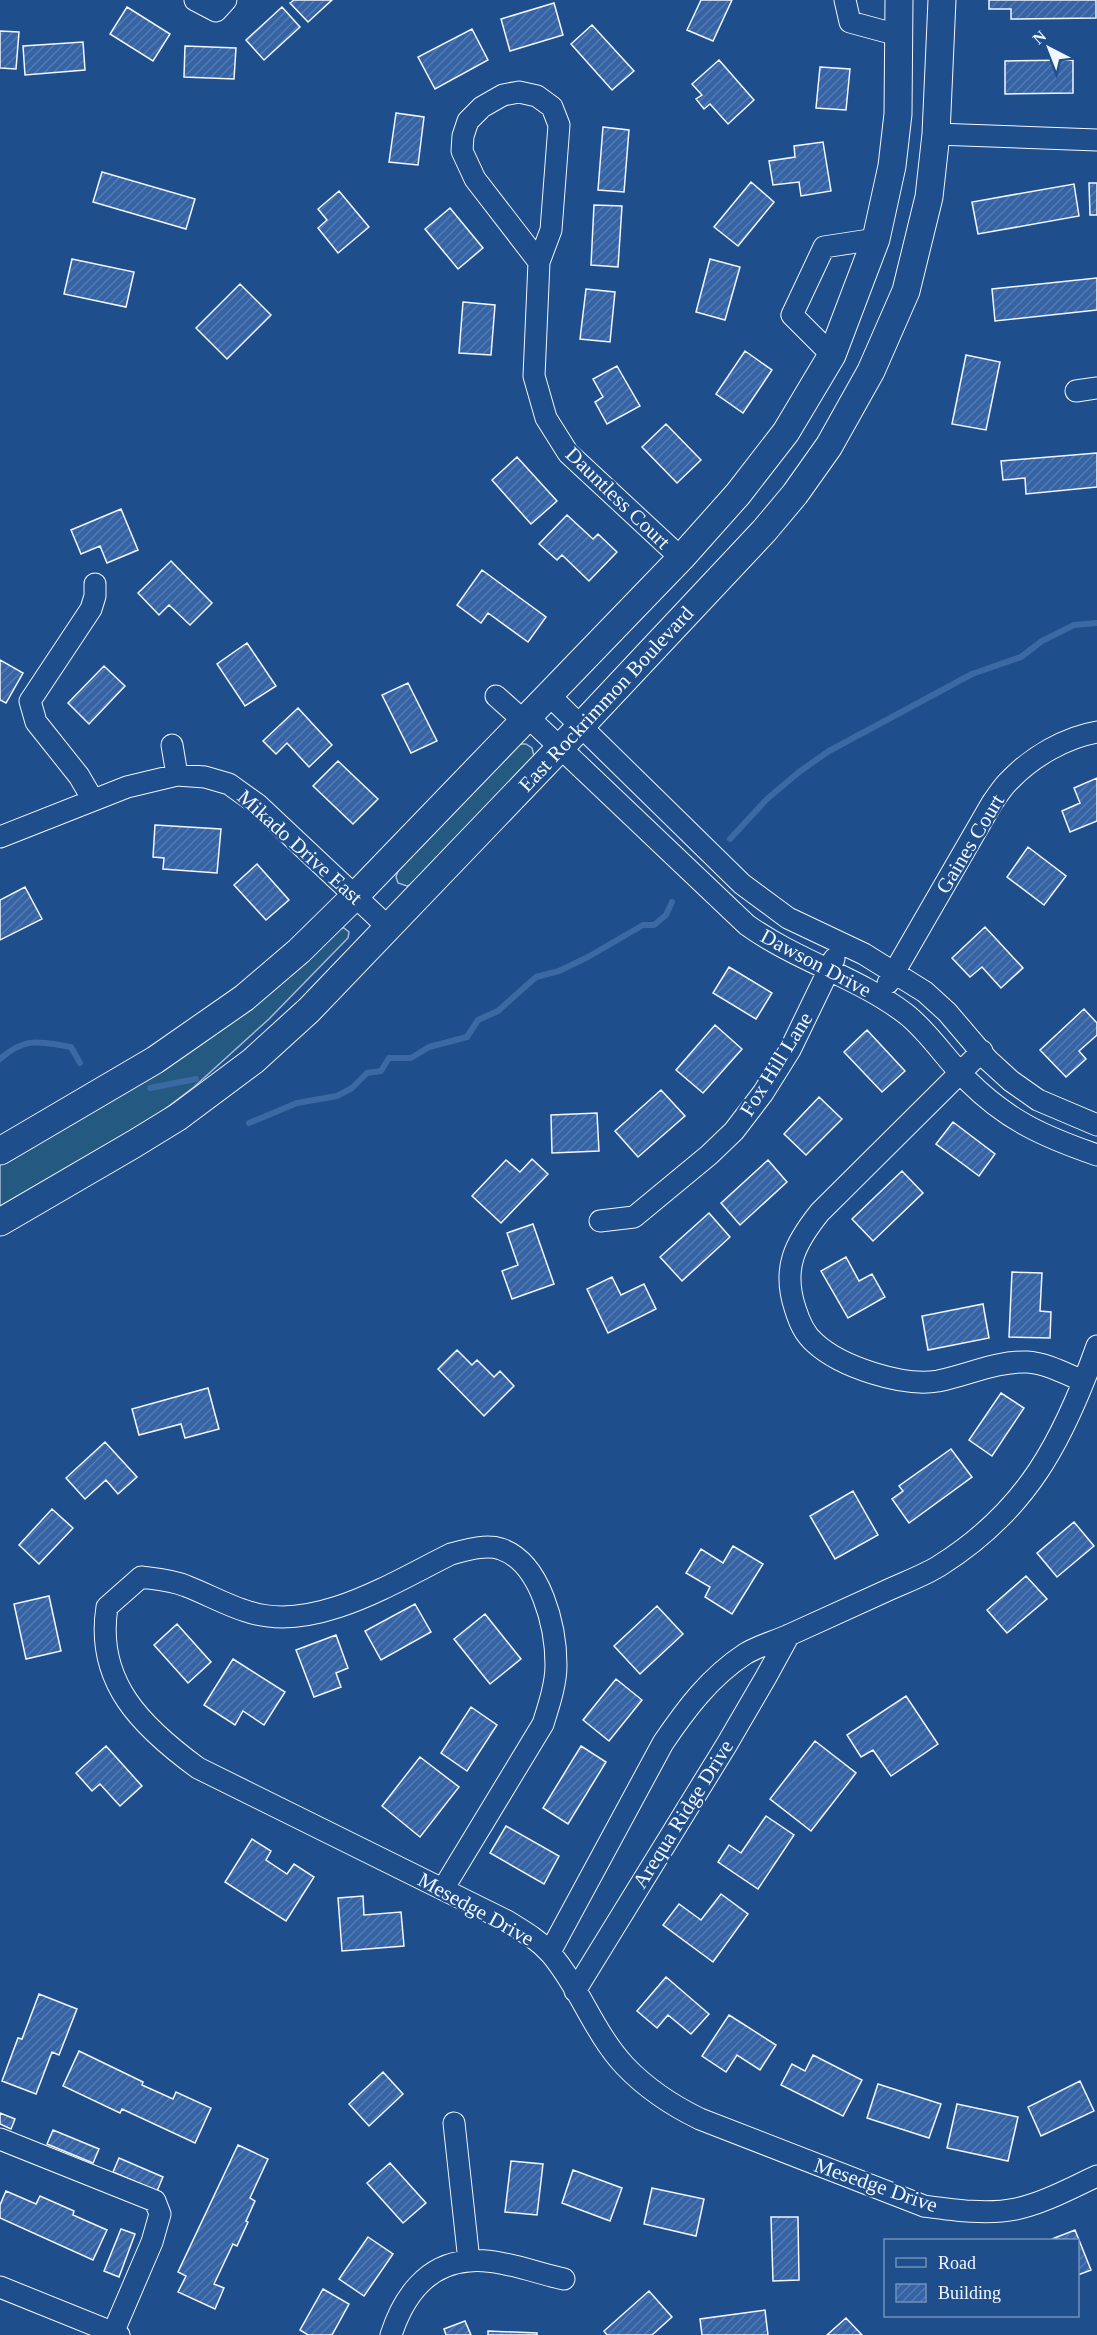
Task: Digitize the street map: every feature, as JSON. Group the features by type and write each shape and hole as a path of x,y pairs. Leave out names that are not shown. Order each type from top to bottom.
{"main road":[{"name":"East Rockrimmon Boulevard","path":"0,1151 155,1060 244,998 299,951 355,896 681,558 738,494 786,432 831,355 876,239 892,166 898,114 899,0"},
{"name":"East Rockrimmon Boulevard","path":"0,1222 134,1144 253,1061 309,1010 389,928 764,531 829,446 871,371 906,291 929,196 936,134 942,0"}],"street":[{"path":"195,0 216,11 226,0"},
{"path":"845,0 850,22 898,35"},
{"name":"Dauntless Court","path":"539,262 475,179 462,151 463,136 468,121 483,107 503,94 519,92 537,96 552,107 559,125 551,230 539,262 534,376 546,418 568,453 681,558"},
{"path":"936,134 1097,140"},
{"path":"831,355 792,315 824,247 876,239"},
{"path":"1076,391 1097,388"},
{"path":"93,800 79,776 36,722 30,701 91,609 95,596 95,584"},
{"name":"Dawson Drive","path":"549,695 742,884 788,918 864,954 925,992 988,1060 1011,1081 1038,1100 1097,1125"},
{"name":"Dawson Drive","path":"496,696 560,748 747,925 772,943 851,980 906,1015 992,1104 1022,1125 1058,1142 1097,1155"},
{"name":"Gaines Court","path":"879,997 992,803 1009,780 1031,762 1059,746 1084,734 1097,732"},
{"path":"172,745 177,775"},
{"name":"Mikado Drive East","path":"0,837 127,787 177,775 205,777 230,784 257,804 389,928"},
{"name":"Fox Hill Lane","path":"600,1221 634,1217 709,1155 734,1131 763,1093 790,1050 841,944"},
{"path":"982,1051 820,1212 803,1233 795,1247 790,1265 790,1284 801,1326 814,1343 849,1366 901,1380 936,1381 1004,1364 1029,1362 1083,1381"},
{"path":"550,1952 663,1743 684,1712 705,1687 746,1654 937,1568 970,1545 1002,1518 1029,1486 1048,1458 1095,1357"},
{"name":"Mesedge Drive","path":"443,1889 543,1724 550,1698 556,1665 549,1617 536,1580 520,1561 501,1549 485,1547 466,1550 451,1554 353,1602 312,1614 271,1617 249,1612 183,1584 141,1577 107,1607 103,1628 105,1651 113,1676 131,1707 174,1750 198,1768 443,1889 533,1938 550,1952 562,1968 609,2046 624,2066 669,2104 710,2124 924,2206 951,2210 1015,2209 1096,2178"},
{"name":"Arequa Ridge Drive","path":"575,1991 727,1744 789,1635"},
{"path":"454,2123 469,2260"},
{"path":"0,2139 155,2201 160,2214 152,2242 116,2334 0,2287"},
{"path":"391,2335 399,2311 410,2293 442,2268 469,2260 499,2263 564,2279"}],"shaded area":[{"path":"518,744 526,744 532,748 534,756 414,884 407,886 398,883 396,877 399,868"},
{"path":"340,928 349,932 348,938 269,1019 194,1087 157,1115 0,1209 0,1162"}],"building":[{"path":"294,0 332,0 308,22 290,3"},
{"path":"701,0 732,0 713,41 687,30"},
{"path":"989,0 1096,0 1096,18 1011,19 1011,9 989,9"},
{"path":"554,3 563,35 510,51 501,19"},
{"path":"127,7 170,34 153,61 110,34"},
{"path":"282,7 300,27 264,60 246,40"},
{"path":"592,25 634,71 612,90 571,44"},
{"path":"472,29 488,60 435,89 418,57"},
{"path":"0,31 19,32 16,69 0,68"},
{"path":"83,42 85,70 25,75 23,46"},
{"path":"185,46 236,48 234,79 184,77"},
{"path":"719,60 754,100 728,124 710,104 704,109 696,99 702,95 692,84"},
{"path":"1073,60 1073,93 1005,94 1005,61"},
{"path":"820,67 850,69 846,110 816,108"},
{"path":"396,113 424,117 418,165 389,162"},
{"path":"603,127 629,130 624,192 598,190"},
{"path":"823,142 831,191 801,196 799,182 773,185 769,161 795,157 794,146"},
{"path":"102,172 195,199 186,229 93,202"},
{"path":"751,182 774,202 738,246 714,227"},
{"path":"1089,183 1097,183 1097,215 1090,215"},
{"path":"1074,184 1079,216 978,234 972,202"},
{"path":"339,191 369,227 338,253 318,228 327,220 318,209"},
{"path":"594,205 622,206 618,267 591,265"},
{"path":"450,208 483,248 458,269 425,229"},
{"path":"72,259 134,272 126,307 64,294"},
{"path":"710,259 740,267 725,320 696,312"},
{"path":"1097,278 1097,310 995,321 992,289"},
{"path":"240,284 271,315 227,359 196,328"},
{"path":"586,289 615,292 610,342 580,339"},
{"path":"463,302 495,305 491,355 459,353"},
{"path":"745,351 772,370 743,413 716,394"},
{"path":"966,355 1000,362 986,430 952,424"},
{"path":"617,366 640,406 607,424 595,402 603,397 593,379"},
{"path":"666,424 701,460 677,483 642,447"},
{"path":"1097,453 1097,487 1026,494 1025,478 1003,480 1001,461"},
{"path":"517,457 557,501 531,524 492,480"},
{"path":"121,509 138,550 107,563 100,546 81,554 71,530"},
{"path":"567,515 593,539 598,534 617,552 589,581 562,555 557,560 539,544"},
{"path":"171,561 212,603 190,625 169,605 159,615 138,593"},
{"path":"482,570 546,617 528,642 488,613 481,623 457,605"},
{"path":"247,643 276,686 245,706 217,664"},
{"path":"0,660 23,673 6,703 0,700"},
{"path":"104,666 125,686 89,724 68,703"},
{"path":"408,683 437,741 411,753 382,695"},
{"path":"298,708 332,745 309,767 287,743 276,754 263,741"},
{"path":"338,761 378,799 353,824 313,786"},
{"path":"1097,778 1097,821 1070,832 1062,811 1080,803 1074,788"},
{"path":"155,825 221,829 217,873 163,869 164,858 153,857"},
{"path":"1028,847 1066,876 1044,905 1007,877"},
{"path":"257,864 289,900 266,920 234,885"},
{"path":"25,887 42,919 0,940 0,900"},
{"path":"985,927 1023,968 1001,988 982,967 970,977 952,958"},
{"path":"729,967 772,993 756,1019 713,993"},
{"path":"1084,1009 1097,1023 1097,1035 1079,1051 1086,1059 1066,1077 1040,1050"},
{"path":"715,1025 742,1049 703,1093 676,1070"},
{"path":"867,1030 905,1071 882,1092 844,1052"},
{"path":"661,1090 685,1116 638,1157 615,1131"},
{"path":"819,1097 842,1119 806,1155 784,1134"},
{"path":"597,1113 599,1151 552,1153 551,1115"},
{"path":"953,1122 995,1154 979,1176 936,1144"},
{"path":"532,1159 548,1174 501,1223 472,1196 506,1160 520,1172"},
{"path":"768,1160 787,1182 740,1225 721,1203"},
{"path":"902,1171 923,1193 873,1241 852,1219"},
{"path":"709,1213 730,1237 682,1281 660,1257"},
{"path":"533,1224 554,1284 512,1299 502,1271 518,1265 507,1233"},
{"path":"846,1257 859,1281 872,1274 885,1297 848,1318 821,1271"},
{"path":"1012,1272 1042,1273 1040,1311 1051,1312 1050,1338 1009,1337"},
{"path":"612,1277 621,1295 644,1284 656,1309 608,1333 587,1289"},
{"path":"983,1304 989,1338 928,1350 922,1316"},
{"path":"457,1350 472,1365 477,1360 494,1377 500,1371 514,1386 484,1416 438,1369"},
{"path":"208,1388 219,1429 185,1438 181,1424 139,1435 132,1409"},
{"path":"1001,1393 1024,1408 992,1456 969,1440"},
{"path":"105,1442 137,1477 118,1494 106,1480 85,1499 66,1478"},
{"path":"951,1449 972,1477 909,1523 892,1499 903,1491 899,1486"},
{"path":"853,1491 878,1535 835,1559 810,1516"},
{"path":"52,1509 73,1528 39,1564 19,1545"},
{"path":"1074,1522 1094,1546 1057,1577 1037,1553"},
{"path":"733,1546 763,1564 732,1614 705,1597 710,1587 686,1573 701,1549 723,1563"},
{"path":"1026,1576 1047,1599 1007,1633 987,1610"},
{"path":"49,1596 61,1651 26,1659 14,1604"},
{"path":"415,1604 431,1632 381,1660 365,1631"},
{"path":"657,1606 683,1634 640,1674 614,1646"},
{"path":"485,1614 521,1659 490,1684 454,1639"},
{"path":"177,1624 211,1662 188,1683 154,1645"},
{"path":"336,1635 348,1668 336,1673 341,1687 314,1697 296,1650"},
{"path":"233,1659 285,1692 264,1725 243,1711 235,1725 204,1705"},
{"path":"616,1679 642,1700 609,1741 583,1720"},
{"path":"906,1696 938,1744 891,1776 873,1750 861,1757 847,1735"},
{"path":"471,1707 497,1725 467,1771 441,1753"},
{"path":"815,1741 856,1773 811,1831 770,1799"},
{"path":"106,1746 142,1786 120,1806 100,1784 92,1791 76,1773"},
{"path":"581,1746 606,1762 568,1824 543,1808"},
{"path":"420,1757 459,1787 420,1837 382,1806"},
{"path":"766,1816 794,1835 758,1889 718,1862 729,1845 741,1853"},
{"path":"506,1826 559,1856 544,1884 490,1853"},
{"path":"252,1839 271,1851 266,1860 287,1874 294,1864 314,1877 286,1921 225,1882"},
{"path":"721,1894 748,1914 713,1962 663,1925 679,1904 701,1920"},
{"path":"363,1896 364,1915 401,1912 404,1946 342,1951 338,1898"},
{"path":"666,1977 709,2014 691,2034 668,2015 657,2028 637,2011"},
{"path":"39,1994 77,2009 59,2055 52,2052 36,2094 2,2081 18,2038 22,2039"},
{"path":"729,2015 776,2045 760,2070 737,2055 726,2072 702,2056"},
{"path":"79,2051 173,2099 176,2092 211,2108 195,2143 122,2109 120,2113 63,2086"},
{"path":"813,2055 862,2080 843,2116 781,2085 792,2064 805,2071"},
{"path":"383,2072 403,2094 369,2126 349,2104"},
{"path":"1080,2081 1094,2111 1041,2136 1028,2107"},
{"path":"878,2084 941,2104 929,2138 867,2118"},
{"path":"957,2104 1018,2117 1008,2161 947,2148"},
{"path":"0,2113 15,2119 11,2129 0,2124"},
{"path":"53,2130 99,2149 93,2163 47,2144"},
{"path":"238,2145 268,2159 250,2198 255,2201 246,2221 248,2222 237,2246 233,2244 214,2284 224,2288 215,2309 178,2292 186,2276 178,2272"},
{"path":"119,2158 163,2177 157,2191 113,2172"},
{"path":"511,2161 543,2164 537,2215 505,2212"},
{"path":"390,2163 426,2203 403,2223 367,2183"},
{"path":"573,2170 622,2188 610,2221 562,2203"},
{"path":"652,2188 704,2199 696,2236 644,2224"},
{"path":"6,2191 36,2204 40,2196 74,2211 73,2215 107,2230 93,2260 0,2218 0,2205"},
{"path":"771,2217 798,2217 799,2280 773,2281"},
{"path":"121,2229 135,2234 119,2277 104,2271"},
{"path":"1075,2230 1079,2239 1052,2239"},
{"path":"368,2237 393,2254 364,2296 339,2279"},
{"path":"1079,2240 1091,2270 1079,2275"},
{"path":"323,2289 349,2304 332,2335 308,2335 300,2330"},
{"path":"649,2291 672,2317 652,2335 607,2335 604,2331"},
{"path":"765,2310 768,2335 702,2335 700,2319"},
{"path":"846,2318 862,2335 827,2335"},
{"path":"465,2321 471,2335 446,2335 444,2329"},
{"path":"488,2331 537,2333 537,2335 488,2335"}],"waterway":[{"path":"730,839 767,799 829,751 972,674 1021,657 1042,641 1074,625 1097,623"},
{"path":"249,1123 297,1103 337,1096 352,1088 367,1073 381,1071 389,1058 411,1058 429,1047 467,1037 478,1020 498,1011 536,977 559,971 588,957 643,925 654,925 666,915 672,902"},
{"path":"0,1059 18,1047 34,1042 71,1047 80,1063"},
{"path":"150,1088 196,1079"}]}
